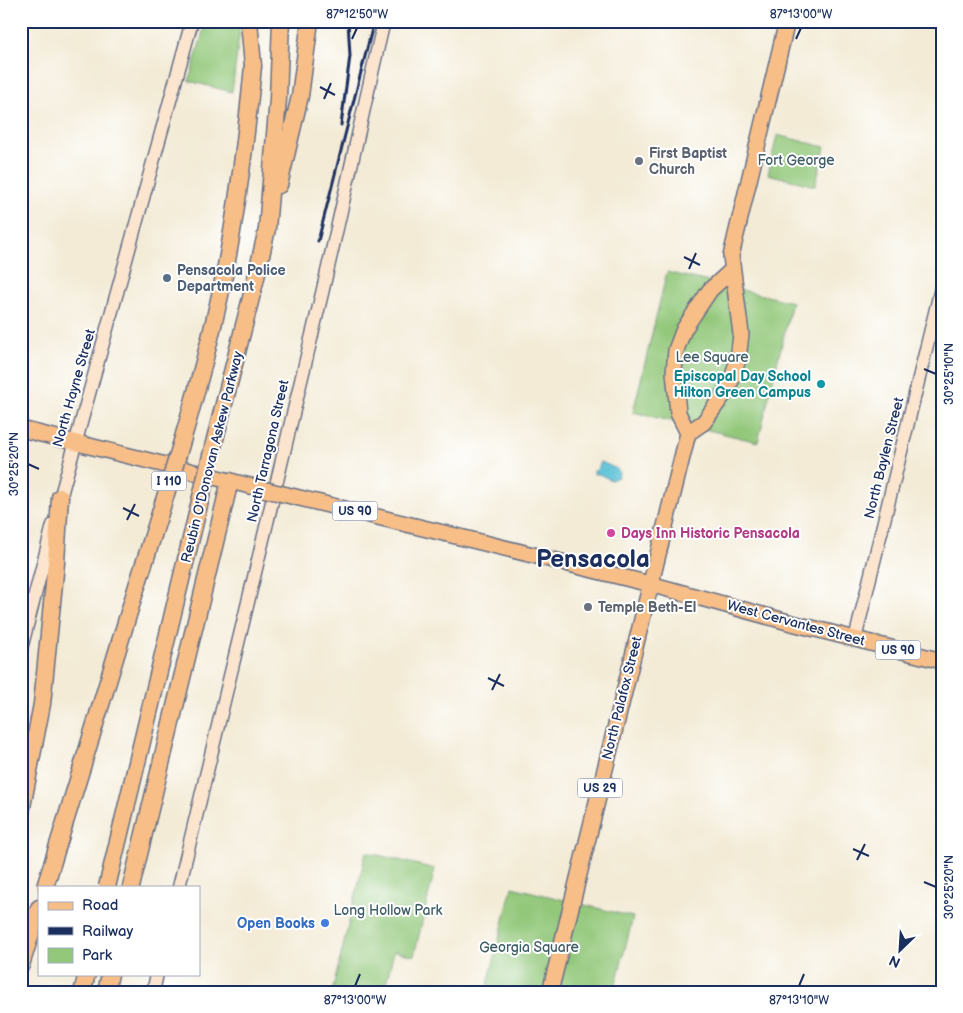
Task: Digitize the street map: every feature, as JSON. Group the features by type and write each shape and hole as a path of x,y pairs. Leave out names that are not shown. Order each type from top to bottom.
{"highway":[{"path":"249,21 253,66"},
{"path":"253,66 256,21"},
{"name":"Reubin O'Donovan Askew Parkway","path":"107,886 268,228 282,21"},
{"path":"268,228 298,106 310,21"},
{"name":"I 110","path":"45,886 181,444 206,353 222,284 235,211 246,135 253,66"},
{"path":"131,886 230,481"},
{"path":"22,811 42,704 56,563 60,497"},
{"path":"21,965 38,911"},
{"path":"82,992 86,976"},
{"path":"106,992 110,976"}],"main road":[{"path":"732,270 710,290 684,329 676,350 674,372 678,413 688,433 704,422 724,394 740,354 741,334 731,256 787,21"},
{"name":"US 90","path":"21,429 650,584"},
{"name":"North Palafox Street","path":"550,992 688,433"},
{"name":"West Cervantes Street","path":"650,584 942,661"}],"street":[{"name":"North Hayne Street","path":"21,649 74,442 192,21"},
{"name":"North Tarragona Street","path":"179,886 311,339 384,21"},
{"name":"North Baylen Street","path":"855,639 942,284"},
{"path":"153,992 157,976"}],"green space":[{"path":"206,21 241,21 232,92 189,81"},
{"name":"Fort George","path":"777,135 825,147 815,186 768,174"},
{"name":"Lee Square","path":"667,272 792,302 758,442 633,412"},
{"name":"Long Hollow Park","path":"366,852 435,869 414,956 394,951 384,992 332,992"},
{"name":"Georgia Square","path":"512,887 633,917 614,992 486,992"}],"water":[{"path":"601,462 617,469 618,477 611,480 599,474 594,474 594,471 597,470"}],"railway":[{"path":"341,125 350,56 348,21"},
{"path":"318,241 374,21"}],"place":[{"name":"First Baptist Church","path":"639,161"},
{"name":"Pensacola Police Department","path":"167,278"},
{"name":"Episcopal Day School Hilton Green Campus","path":"821,384"},
{"name":"Days Inn Historic Pensacola","path":"611,533"},
{"name":"Temple Beth-El","path":"588,607"},
{"name":"Open Books","path":"325,923"}],"district":[{"name":"Pensacola","path":"593,559"}]}
